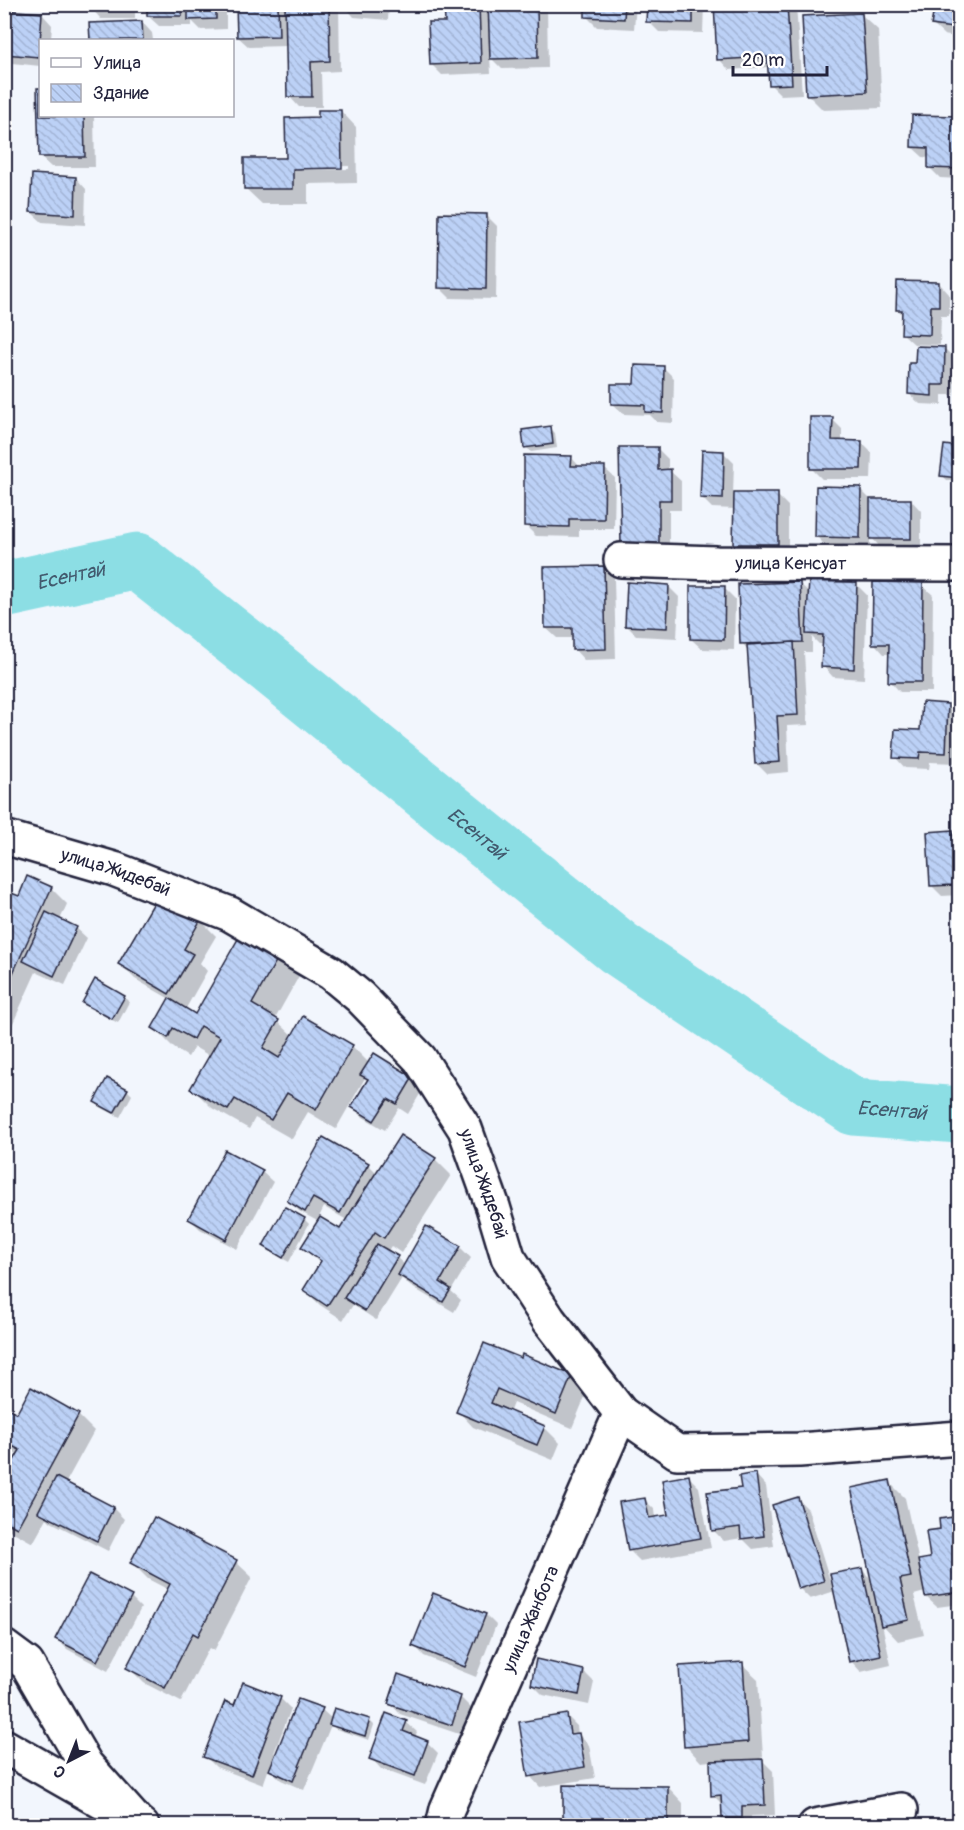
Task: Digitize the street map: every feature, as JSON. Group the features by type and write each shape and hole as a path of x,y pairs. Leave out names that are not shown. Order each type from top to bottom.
{"street":[{"name":"улица Кенсуат","path":"621,560 717,563 960,564"},
{"name":"улица Жидебай","path":"4,837 114,869 230,914 331,973 360,997 420,1059 465,1129 508,1257 549,1320 621,1413 677,1452 799,1450 960,1438"},
{"name":"улица Жанбота","path":"443,1826 447,1809 621,1413"},
{"path":"4,1647 27,1664 86,1765 139,1823"},
{"path":"4,1746 139,1823"},
{"path":"815,1826 901,1810"}],"building":[{"path":"89,4 125,4 125,9 89,9"},
{"path":"147,4 182,4 182,16 147,16"},
{"path":"188,4 216,4 216,19 188,20"},
{"path":"236,4 278,4 279,36 237,37"},
{"path":"285,4 329,4 330,61 311,62 312,97 287,97"},
{"path":"342,4 378,4 378,10 342,7"},
{"path":"444,4 479,4 481,63 430,65 428,22 445,22"},
{"path":"488,4 537,4 538,58 490,59"},
{"path":"585,4 625,4 624,19 585,17"},
{"path":"647,4 693,4 693,23 646,22"},
{"path":"714,4 787,4 792,84 769,85 767,57 717,60"},
{"path":"935,4 960,4 960,29 931,25"},
{"path":"4,10 42,13 39,57 4,54"},
{"path":"862,13 867,92 806,95 802,16"},
{"path":"142,21 143,39 90,39 89,23"},
{"path":"37,88 39,88 39,117 84,117 85,157 39,157"},
{"path":"318,110 341,110 342,168 293,169 293,189 244,189 244,158 286,158 285,118 318,117"},
{"path":"912,115 960,116 960,169 928,168 928,148 911,147"},
{"path":"32,174 76,177 75,215 30,212"},
{"path":"439,213 487,214 486,289 438,288"},
{"path":"897,281 939,282 939,306 931,306 930,335 901,334 902,310 896,310"},
{"path":"916,346 945,347 944,385 932,385 932,396 908,394 909,363 915,363"},
{"path":"635,365 664,366 663,413 645,412 645,405 611,404 611,384 634,384"},
{"path":"810,417 833,417 832,440 862,441 861,469 810,469"},
{"path":"551,426 553,444 524,448 522,430"},
{"path":"944,445 960,447 960,478 940,476"},
{"path":"619,447 658,447 658,470 671,469 671,500 659,500 659,546 621,546"},
{"path":"702,450 724,451 723,499 700,498"},
{"path":"524,455 572,456 571,466 605,466 604,519 569,519 569,527 524,526"},
{"path":"816,486 861,487 860,538 815,537"},
{"path":"734,493 778,493 778,544 733,544"},
{"path":"870,499 911,499 911,539 870,539"},
{"path":"604,566 606,649 572,650 572,628 545,628 544,567"},
{"path":"809,580 857,582 854,669 821,667 823,635 806,634"},
{"path":"627,582 669,585 667,628 625,626"},
{"path":"800,582 803,642 740,644 738,584"},
{"path":"873,582 923,583 922,682 888,682 889,644 872,644"},
{"path":"690,586 725,586 724,640 690,639"},
{"path":"956,624 960,624 960,683 958,683"},
{"path":"794,642 798,715 777,716 780,762 755,764 747,645"},
{"path":"922,702 948,704 946,753 920,752 919,759 893,758 895,729 920,730"},
{"path":"953,830 956,885 930,886 927,832"},
{"path":"27,876 52,887 4,993 4,890 19,896"},
{"path":"159,894 201,919 184,949 193,954 169,994 118,964"},
{"path":"46,912 77,927 54,976 23,961"},
{"path":"242,932 280,954 252,1004 279,1020 263,1048 279,1058 303,1016 353,1045 316,1110 287,1093 271,1120 235,1099 228,1110 190,1089 220,1037 200,1026 193,1039 173,1028 168,1038 152,1028 169,998 195,1014"},
{"path":"95,979 125,996 112,1019 82,1003"},
{"path":"374,1053 413,1077 397,1104 388,1099 374,1121 351,1107 368,1079 360,1075"},
{"path":"107,1078 128,1089 114,1113 94,1102"},
{"path":"400,1135 436,1158 384,1238 375,1232 327,1306 303,1290 321,1261 301,1247 320,1217 340,1229"},
{"path":"323,1137 369,1163 340,1213 313,1198 305,1212 287,1201"},
{"path":"225,1150 263,1170 226,1240 188,1219"},
{"path":"285,1207 305,1218 283,1258 263,1246"},
{"path":"426,1226 461,1246 440,1282 451,1289 443,1302 398,1275"},
{"path":"377,1244 398,1256 365,1311 344,1298"},
{"path":"484,1343 521,1358 522,1354 572,1375 556,1414 497,1389 491,1403 545,1426 537,1445 456,1412"},
{"path":"31,1387 79,1414 17,1528 4,1521 4,1457 13,1462 20,1450 4,1442 4,1406 17,1413"},
{"path":"756,1473 764,1536 741,1539 740,1527 712,1531 707,1492 741,1488 739,1476"},
{"path":"689,1475 701,1538 628,1551 619,1502 645,1498 649,1518 668,1515 662,1480"},
{"path":"56,1477 114,1507 97,1541 38,1512"},
{"path":"890,1480 911,1577 900,1579 909,1620 881,1626 851,1488"},
{"path":"798,1497 824,1581 798,1589 772,1505"},
{"path":"960,1516 960,1592 925,1597 918,1560 930,1558 926,1531 940,1529 939,1519"},
{"path":"154,1517 237,1560 198,1636 193,1633 165,1688 126,1668 170,1584 130,1563"},
{"path":"862,1568 881,1655 849,1662 830,1574"},
{"path":"89,1574 132,1596 97,1661 55,1639"},
{"path":"433,1593 486,1614 465,1667 412,1646"},
{"path":"536,1659 584,1670 579,1695 531,1685"},
{"path":"743,1662 748,1742 684,1747 679,1666"},
{"path":"398,1674 461,1696 452,1725 388,1704"},
{"path":"243,1682 281,1697 252,1775 203,1757 225,1701 234,1705"},
{"path":"298,1699 323,1708 293,1781 269,1770"},
{"path":"334,1708 370,1719 365,1736 329,1725"},
{"path":"386,1713 407,1721 403,1731 428,1741 415,1776 369,1759"},
{"path":"567,1714 570,1734 579,1733 585,1767 528,1777 519,1722"},
{"path":"763,1759 765,1805 742,1806 742,1818 722,1818 721,1795 711,1796 710,1761"},
{"path":"563,1785 668,1786 668,1826 563,1826"}],"waterway":[{"name":"Есентай","path":"4,590 137,561 619,948 854,1107 960,1115"}]}
